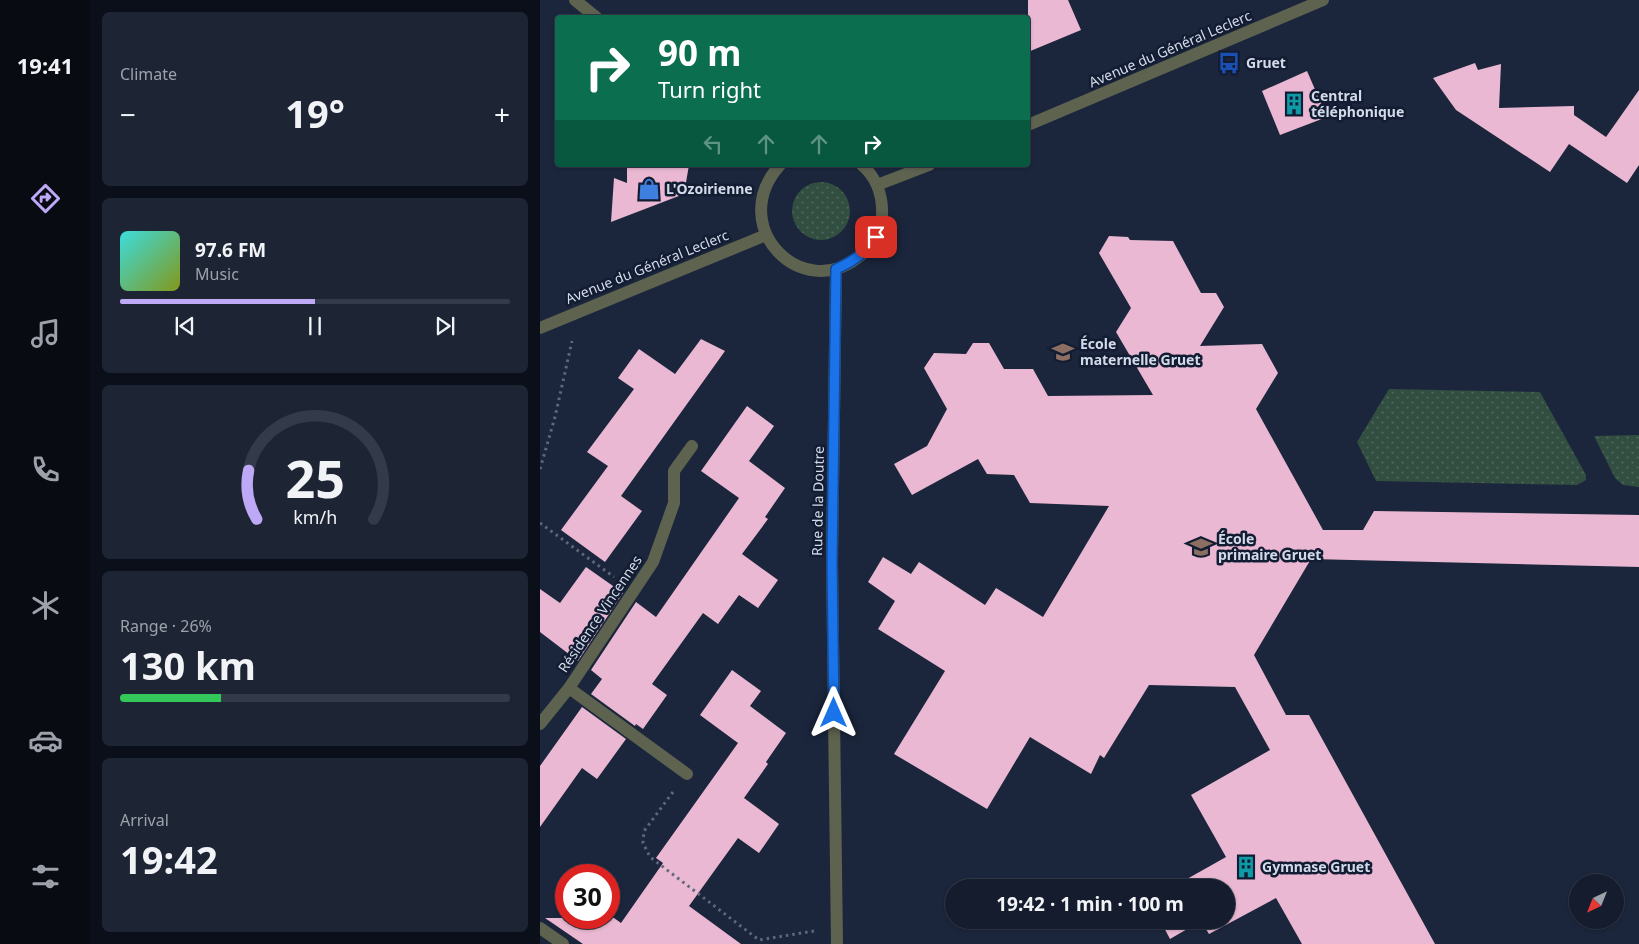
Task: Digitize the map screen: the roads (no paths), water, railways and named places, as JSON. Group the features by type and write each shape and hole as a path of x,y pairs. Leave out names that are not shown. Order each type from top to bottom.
{"street":[{"path":"575,0 593,15"},
{"name":"Avenue du Général Leclerc","path":"1030,124 1323,0"},
{"path":"778,167 771,175 764,189 760,204 761,220 766,235 775,249 787,260 802,268 819,271 836,269 852,262 866,251 876,237 882,211 877,185 864,167"},
{"path":"877,185 924,167"},
{"name":"Avenue du Général Leclerc","path":"540,328 766,235"},
{"name":"Rue de la Doutre","path":"836,269 832,562 837,944"},
{"name":"Résidence Vincennes","path":"540,724 569,688 635,592 653,562 670,520 674,504 674,471 692,446"},
{"name":"Résidence Vincennes","path":"569,688 687,774"},
{"path":"540,928 563,944"}],"place":[{"name":"Gruet","path":"1229,63"},
{"name":"Central téléphonique","path":"1294,104"},
{"name":"L'Ozoirienne","path":"649,189"},
{"name":"École maternelle Gruet","path":"1063,352"},
{"name":"École primaire Gruet","path":"1201,547"},
{"name":"Gymnase Gruet","path":"1246,867"}]}
